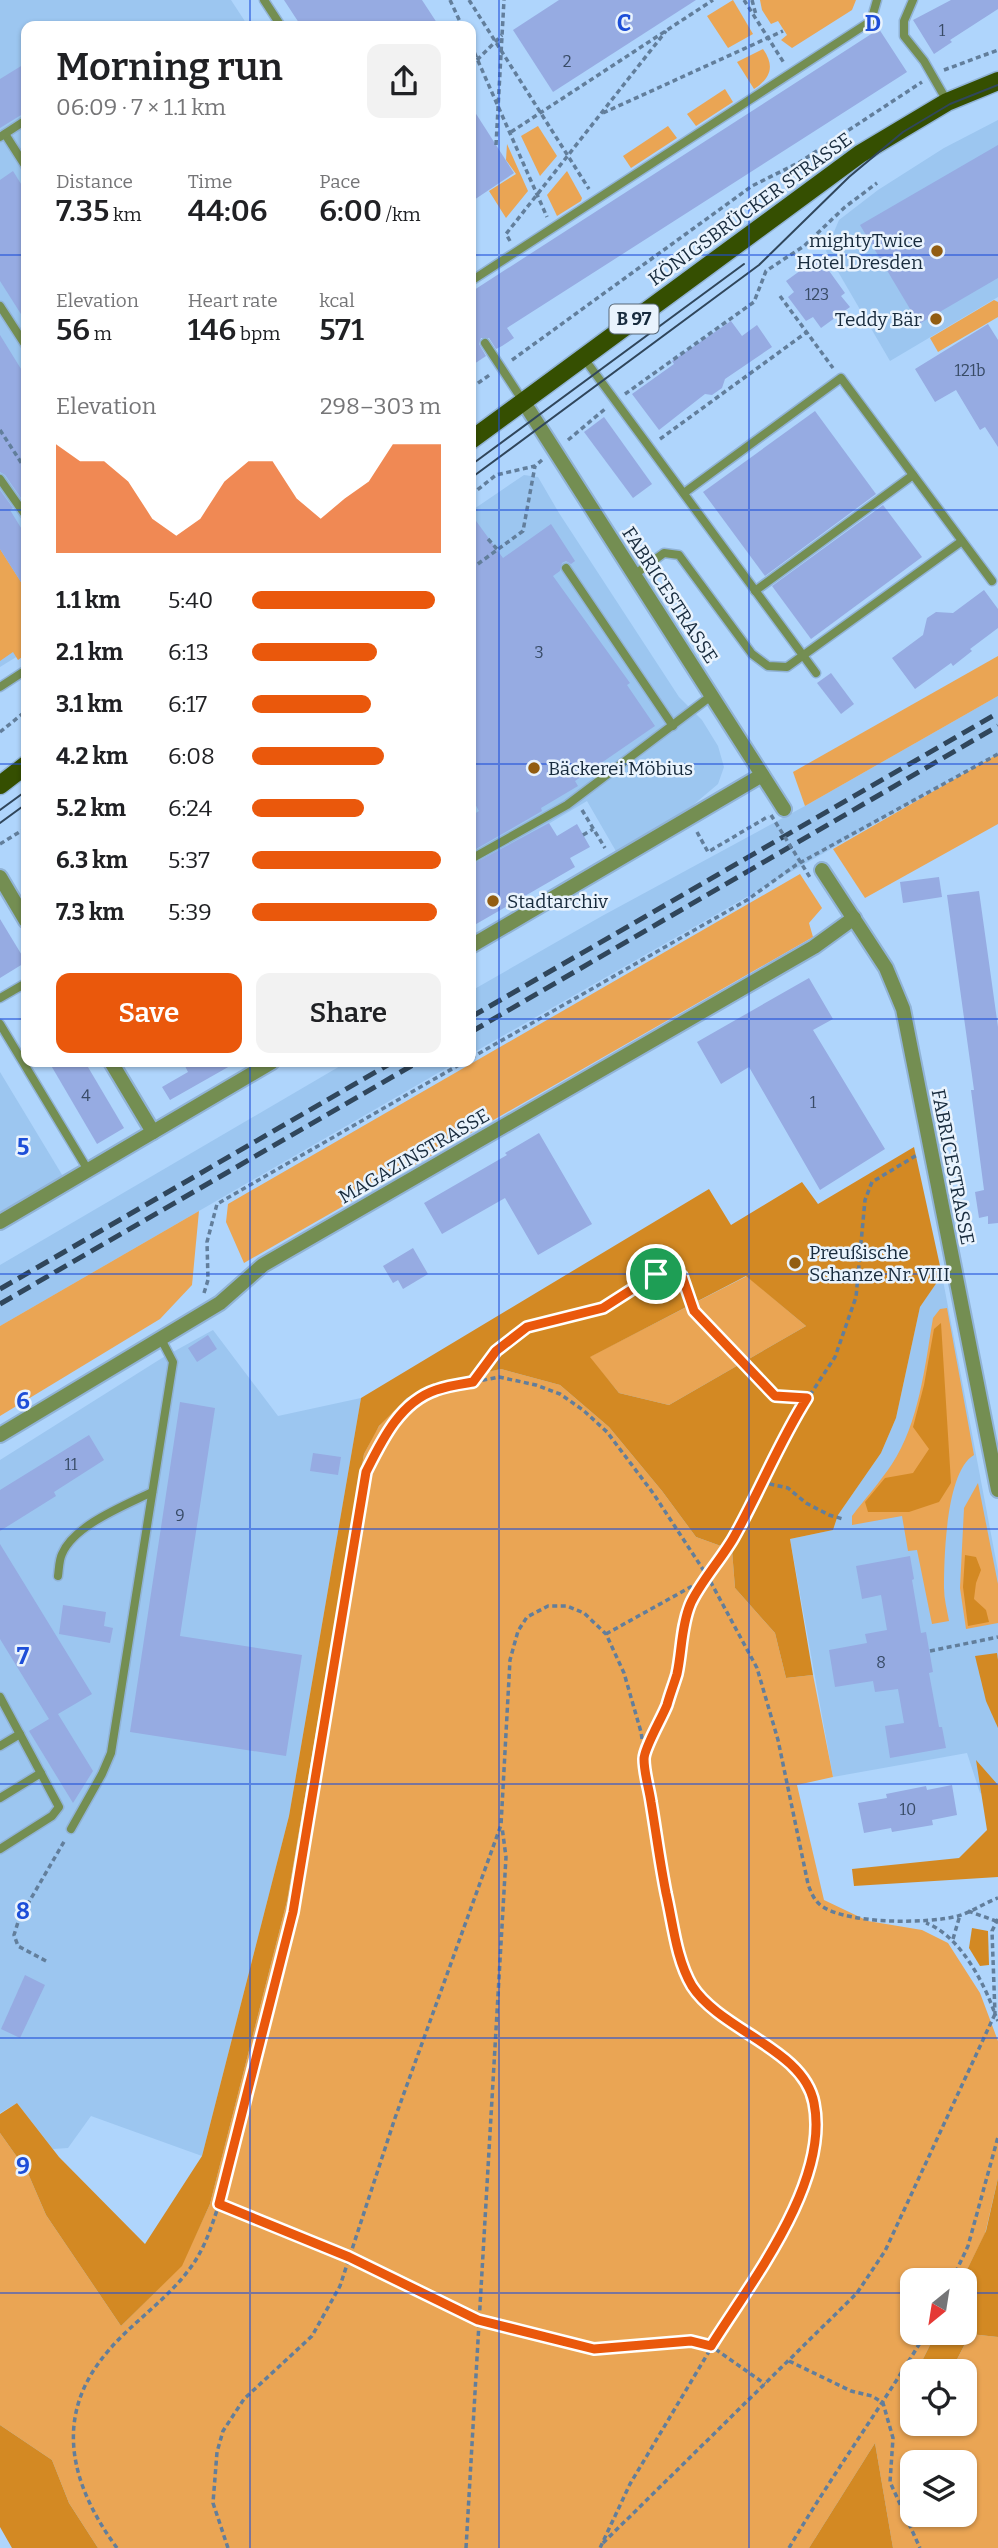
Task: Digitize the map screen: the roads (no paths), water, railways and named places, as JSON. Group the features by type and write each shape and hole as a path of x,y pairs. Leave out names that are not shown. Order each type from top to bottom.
{"main road":[{"name":"KÖNIGSBRÜCKER STRASSE","path":"476,436 860,154 947,102 998,81"},
{"path":"0,785 21,769"}],"street":[{"name":"FABRICESTRASSE","path":"523,401 762,775 778,812"},
{"path":"476,943 762,775"},
{"name":"FABRICESTRASSE","path":"817,874 854,918 886,968 903,1009 929,1145 992,1431 998,1490"},
{"path":"0,877 21,912"},
{"name":"MAGAZINSTRASSE","path":"0,1435 220,1303 263,1265 802,954 854,918"},
{"path":"114,1067 153,1132"},
{"path":"0,1222 264,1067"}],"lane":[{"path":"264,0 278,21"},
{"path":"476,278 872,21 877,0"},
{"path":"913,0 904,20 904,36 932,75 947,102"},
{"path":"21,123 2,135 21,160"},
{"path":"0,306 21,338"},
{"path":"485,343 523,401"},
{"path":"583,357 816,673"},
{"path":"684,493 841,379 992,581"},
{"path":"755,591 913,475"},
{"path":"0,479 21,508"},
{"path":"634,575 664,553 679,555 752,654 768,666 787,667 962,541"},
{"path":"566,568 673,726"},
{"path":"0,687 21,673"},
{"path":"476,856 576,799 711,696"},
{"path":"0,998 21,986"},
{"path":"0,1024 21,1059"},
{"path":"26,1067 88,1170"},
{"path":"71,1829 111,1753 173,1362 160,1339"},
{"path":"58,1576 61,1555 71,1540 94,1521 152,1492"},
{"path":"0,1697 57,1802 57,1812 0,1849"},
{"path":"0,1746 19,1734"},
{"path":"0,1798 41,1773"}],"tram line":[{"path":"476,474 759,265 849,177 903,132 950,104 998,85"},
{"path":"476,461 744,264"},
{"path":"0,810 21,795"},
{"path":"0,823 21,808"}],"railway":[{"path":"476,1014 998,713"},
{"path":"476,1029 998,726"},
{"path":"0,1289 384,1067"},
{"path":"0,1304 409,1067"}],"place":[{"name":"mightyTwice Hotel Dresden","path":"937,251"},
{"name":"Teddy Bär","path":"936,319"},
{"name":"Bäckerei Möbius","path":"534,768"},
{"name":"Stadtarchiv","path":"493,901"},
{"name":"Preußische Schanze Nr. VIII","path":"795,1263"}]}
